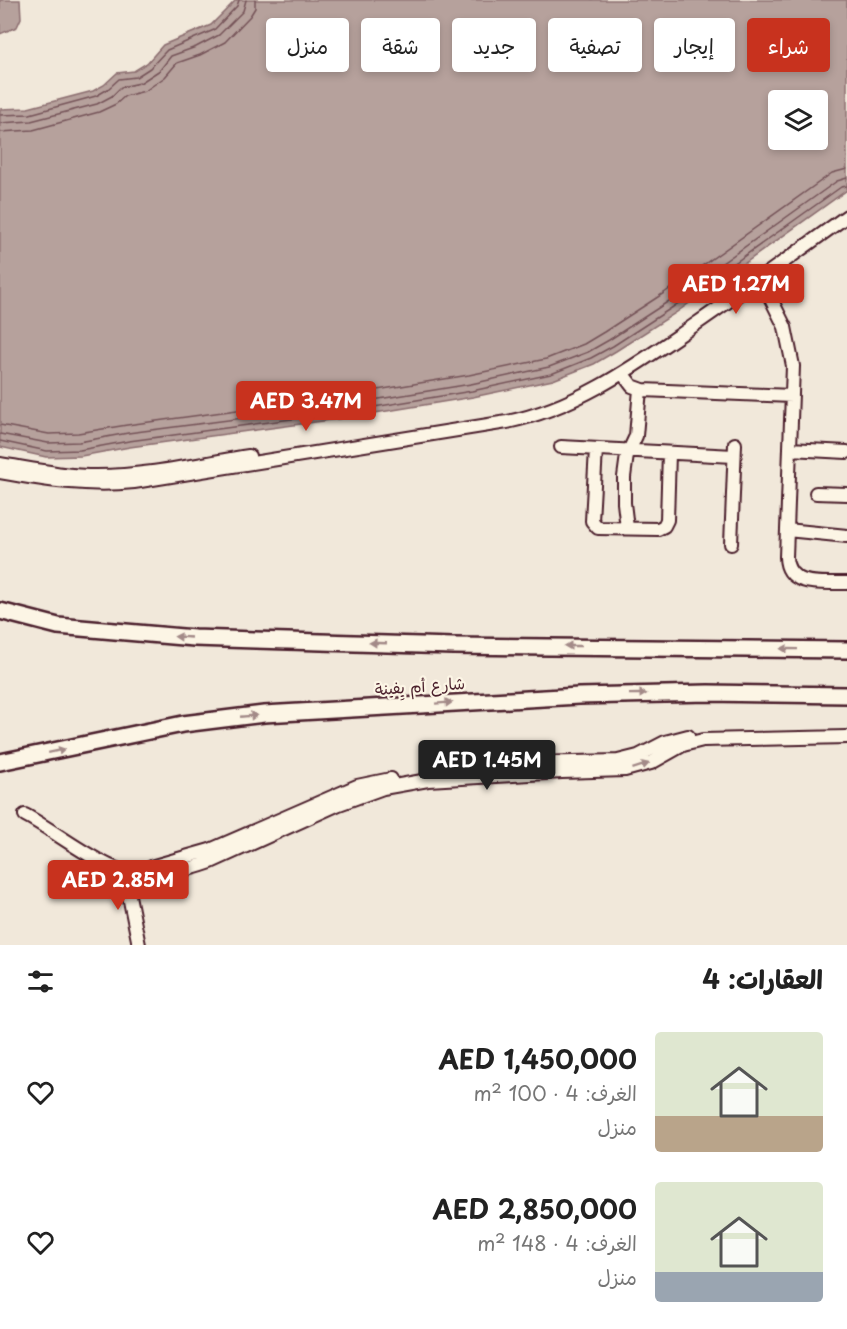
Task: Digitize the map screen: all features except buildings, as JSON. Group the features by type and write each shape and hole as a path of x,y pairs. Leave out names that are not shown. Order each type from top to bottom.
{"main road":[{"path":"0,611 58,626 203,638 453,645 847,650"},
{"name":"شارع أم يِفينة","path":"0,762 160,728 253,715 579,696 708,693 847,694"}],"street":[{"path":"0,472 49,481 83,484 143,481 519,420 566,404 623,374 761,279 847,216"},
{"path":"761,279 780,315 789,340 793,366 786,562 793,575 806,582 847,583"},
{"path":"623,374 636,387 792,396"},
{"path":"0,464 67,475 133,474 508,416 552,402 588,385 606,381"},
{"path":"627,528 623,490 630,448 636,433 636,387"},
{"path":"561,447 630,448 669,453 735,450 731,544"},
{"path":"596,449 593,525 598,528 658,529 666,523 669,453"},
{"path":"790,449 847,452"},
{"path":"816,493 847,494"},
{"path":"787,530 847,536"},
{"path":"26,815 86,852 124,870 139,874 163,873 200,866 354,798 404,781 500,765 618,761 638,756 665,742 693,735 847,730"},
{"path":"404,781 517,774 625,771 651,763 683,744 703,740 847,737"},
{"path":"124,870 139,945"}],"water":[{"path":"0,0 20,0 21,18 17,27 0,34"},
{"path":"236,0 847,0 847,190 677,312 594,364 553,380 473,397 338,419 130,447 81,456 46,457 0,447 0,109 28,108 93,91 117,73 134,71 147,63 163,45 211,25"}]}
